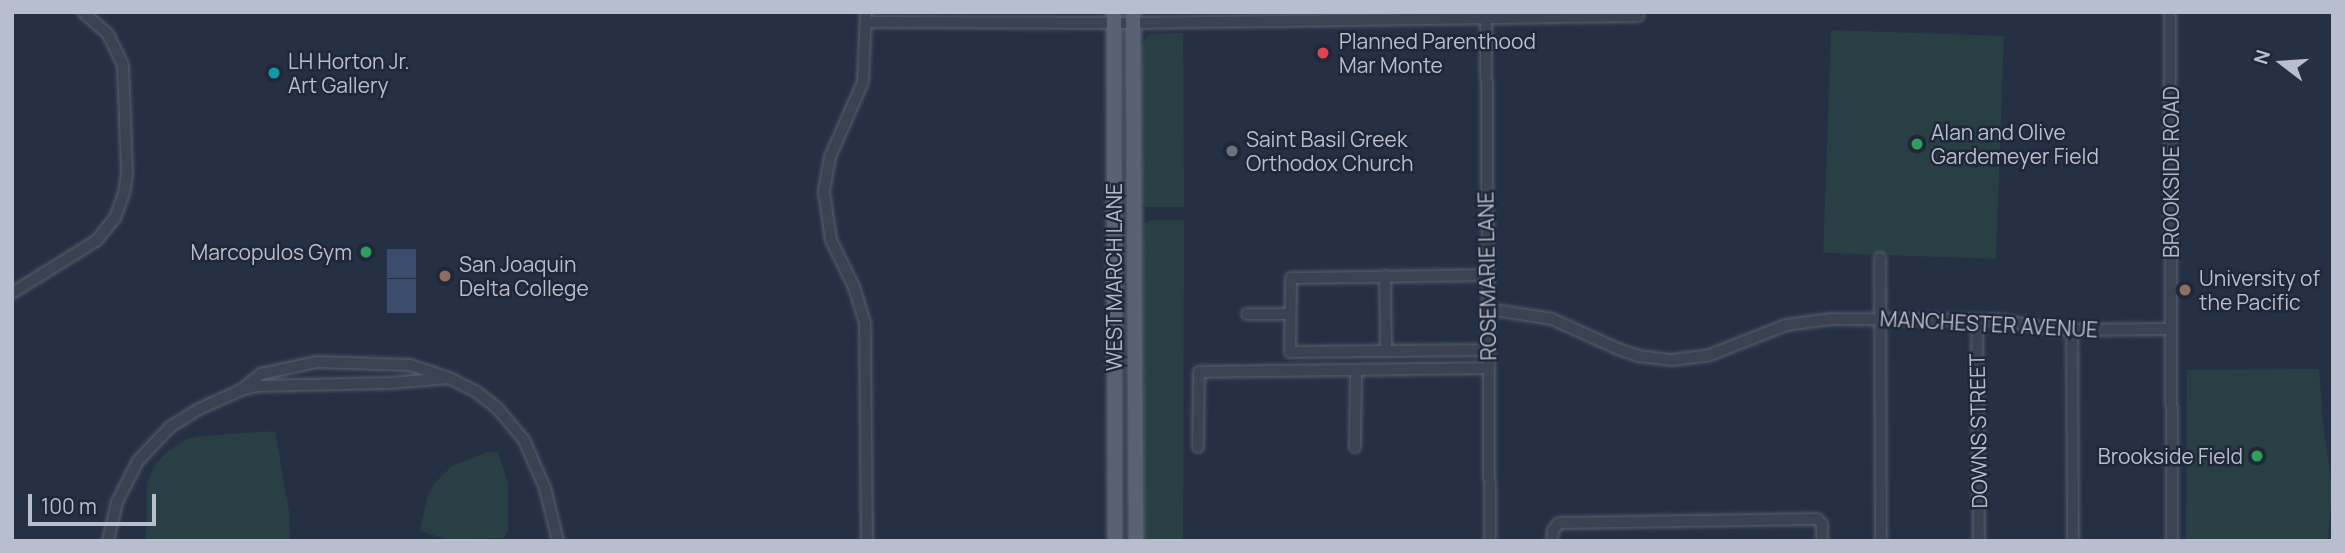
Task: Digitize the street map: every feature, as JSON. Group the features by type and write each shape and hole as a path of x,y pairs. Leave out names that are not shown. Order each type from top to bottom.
{"main road":[{"name":"WEST MARCH LANE","path":"1114,18 1115,541"},
{"name":"WEST MARCH LANE","path":"1133,18 1136,541"}],"street":[{"path":"12,293 97,240 115,218 124,193 127,174 123,65 108,34 83,12"},
{"name":"BROOKSIDE ROAD","path":"2170,12 2172,541"},
{"path":"867,541 866,323 855,287 831,240 824,192 830,158 863,82 866,17 1638,14"},
{"name":"ROSEMARIE LANE","path":"1486,15 1490,541"},
{"path":"1880,258 1881,541"},
{"path":"1487,275 1291,278 1290,352 1488,350"},
{"path":"1385,276 1387,351"},
{"name":"MANCHESTER AVENUE","path":"1488,309 1552,319 1638,356 1672,360 1707,356 1786,325 1811,320 1977,320 2012,321 2041,329 2170,329"},
{"path":"1247,314 1290,314"},
{"name":"DOWNS STREET","path":"1977,320 1979,541"},
{"path":"2072,330 2073,541"},
{"path":"108,541 117,502 146,452 170,427 190,414 241,390 261,374 316,362 410,365 449,378 478,392 498,409 524,440 539,469 558,541"},
{"path":"1198,447 1199,372 1489,368"},
{"path":"1355,447 1356,371"},
{"path":"241,390 270,385 390,383 449,378"},
{"path":"1552,541 1553,530 1559,523 1817,519 1822,524 1822,541"}],"green space":[{"name":"Alan and Olive Gardemeyer Field","path":"1831,30 2004,36 1996,259 1823,253"},
{"path":"1183,33 1184,207 1146,207 1142,204 1141,46 1149,34"},
{"path":"1150,220 1184,220 1183,541 1144,541 1143,224"},
{"name":"Brookside Field","path":"2319,369 2332,490 2328,541 2186,541 2187,370"},
{"path":"275,431 289,511 290,541 146,541 147,482 156,463 167,452 187,439 201,436"},
{"path":"487,452 498,452 508,483 508,531 503,538 449,540 420,531 427,498 434,484 452,466"}],"water":[{"path":"387,249 416,249 416,278 387,278"},
{"path":"387,279 416,279 416,313 387,313"}],"place":[{"name":"Planned Parenthood Mar Monte","path":"1323,53"},
{"name":"LH Horton Jr. Art Gallery","path":"274,73"},
{"name":"Alan and Olive Gardemeyer Field","path":"1917,144"},
{"name":"Saint Basil Greek Orthodox Church","path":"1232,151"},
{"name":"Marcopulos Gym","path":"366,252"},
{"name":"San Joaquin Delta College","path":"445,276"},
{"name":"University of the Pacific","path":"2185,290"},
{"name":"Brookside Field","path":"2257,456"}]}
